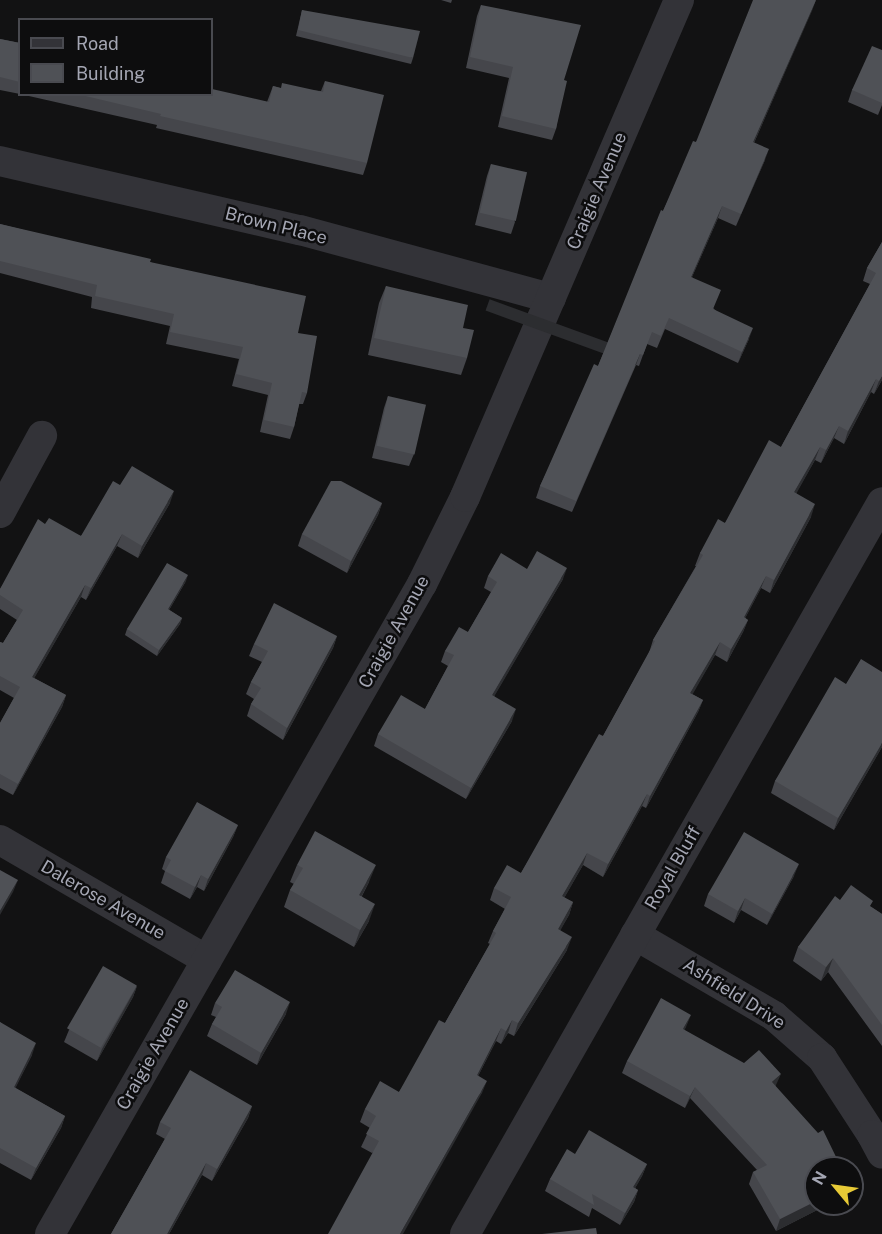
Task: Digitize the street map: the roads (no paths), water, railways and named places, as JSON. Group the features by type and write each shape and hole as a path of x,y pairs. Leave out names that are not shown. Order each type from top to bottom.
{"street":[{"name":"Craigie Avenue","path":"50,1234 422,584 465,498 679,0"},
{"name":"Brown Place","path":"0,161 300,230 551,298"},
{"path":"0,513 42,436"},
{"name":"Royal Bluff","path":"465,1234 882,502"},
{"name":"Dalerose Avenue","path":"0,840 207,960"},
{"name":"Ashfield Drive","path":"635,935 774,1016 822,1058 882,1154"}]}
